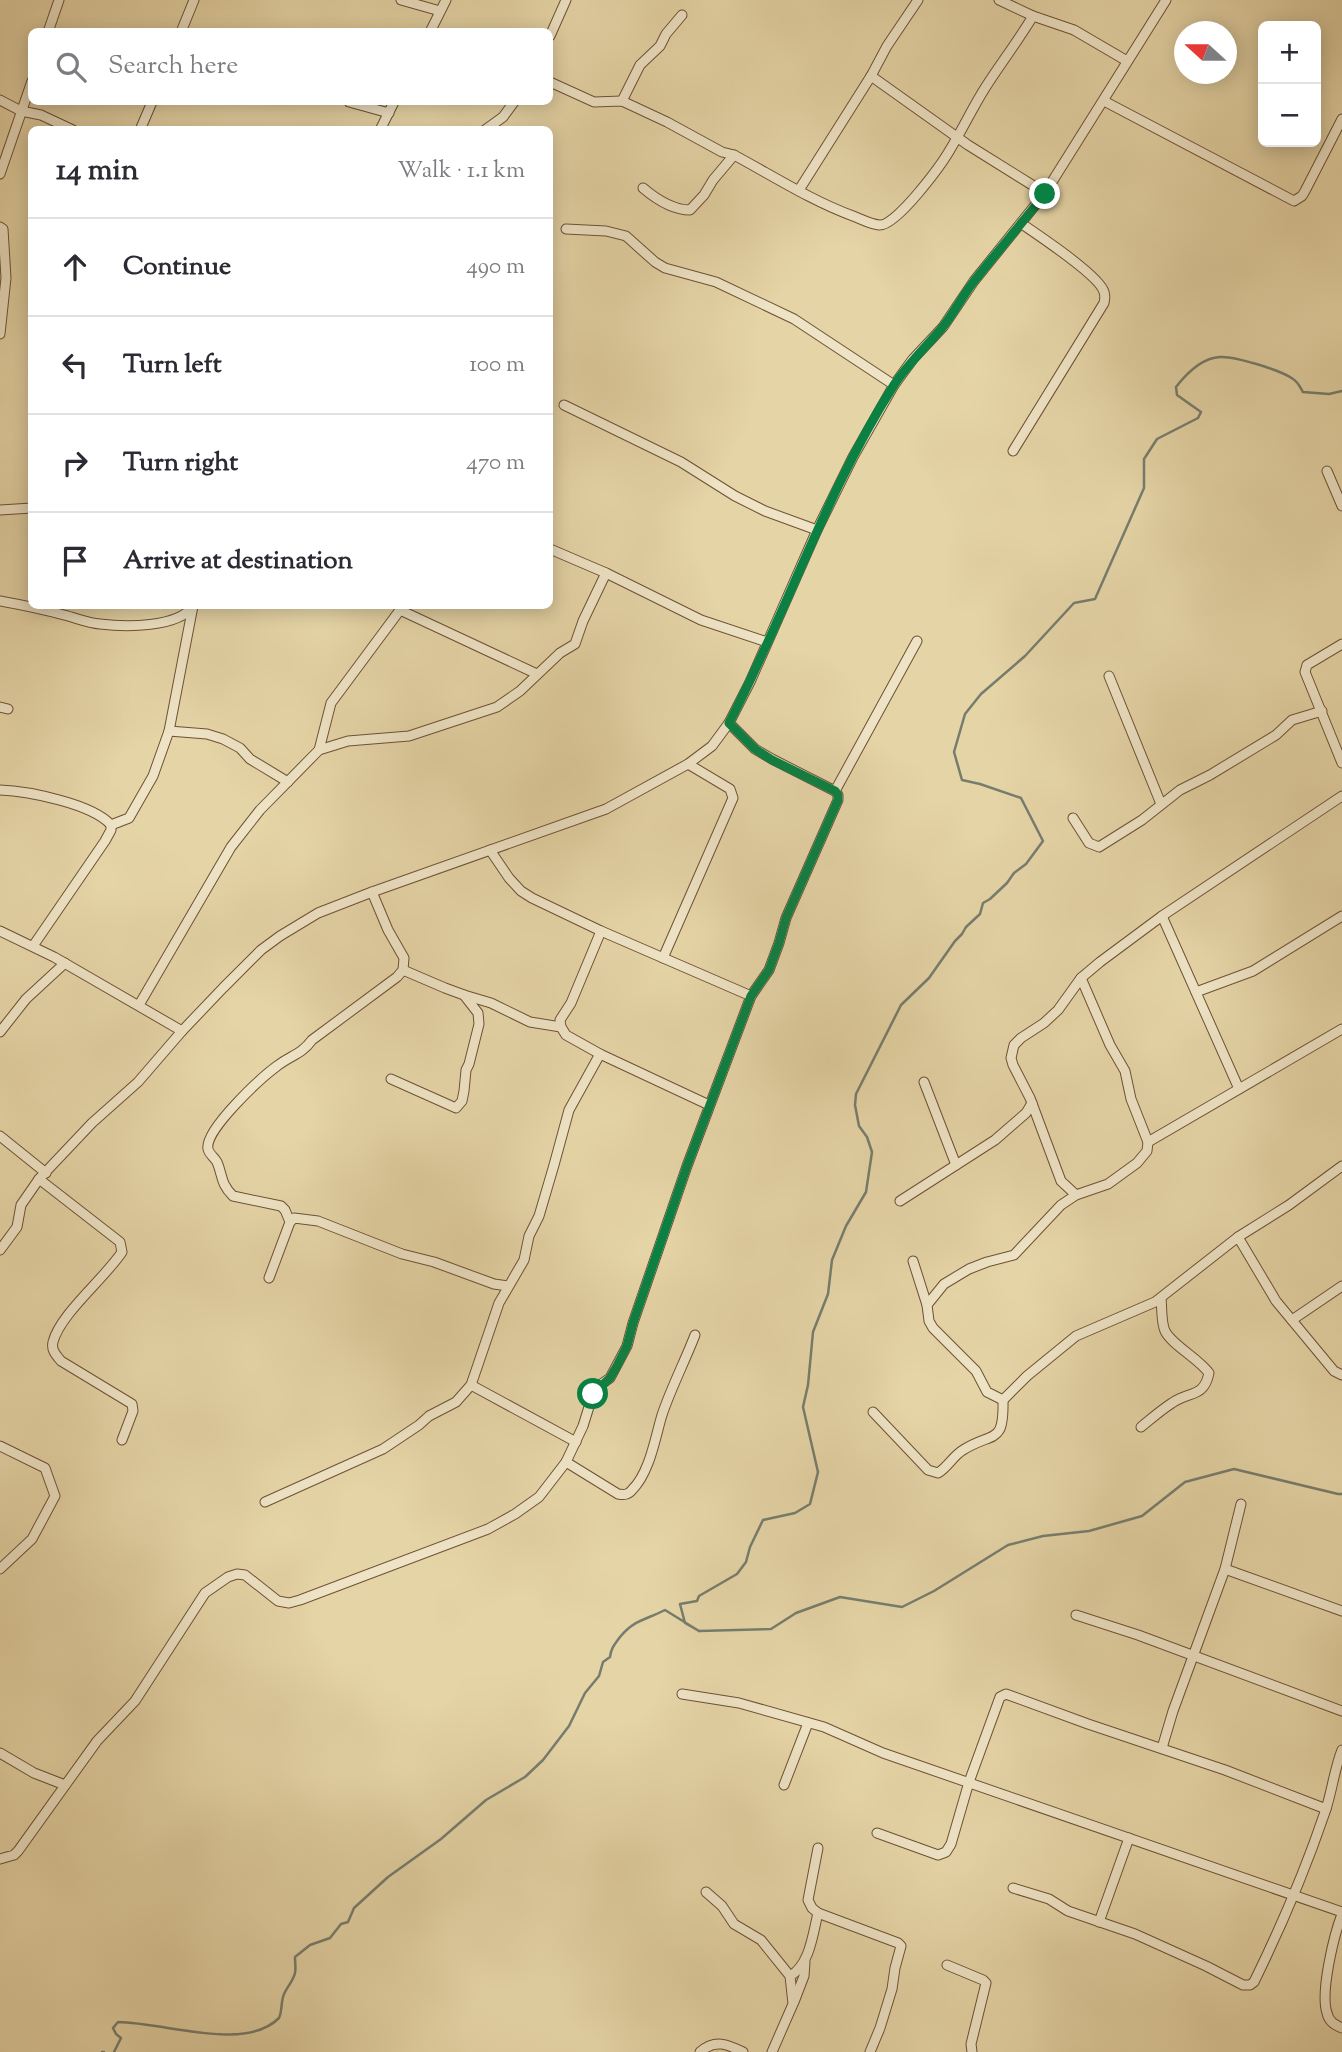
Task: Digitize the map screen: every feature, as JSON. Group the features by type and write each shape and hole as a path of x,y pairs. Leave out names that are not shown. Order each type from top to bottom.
{"street":[{"path":"49,28 59,0"},
{"path":"183,28 194,0"},
{"path":"401,0 440,11"},
{"path":"432,28 446,0"},
{"path":"553,29 566,0"},
{"path":"799,190 918,0"},
{"path":"999,0 1033,16 1074,30 1127,61"},
{"path":"0,1250 17,1227 21,1205 43,1176 92,1123 138,1082 182,1031 261,950 318,913 606,808 688,764 712,746 729,723 750,682 817,530 853,457 894,385 913,359 943,327 974,281 1045,194 1166,0"},
{"path":"622,101 640,65 660,46 682,15"},
{"path":"553,83 594,102 622,101 722,152 734,155 837,210 880,225 904,209 933,174 1033,16"},
{"path":"871,76 957,137 1045,194"},
{"path":"0,174 28,92"},
{"path":"0,100 21,111 41,115 64,126"},
{"path":"1104,101 1294,201 1305,191 1342,119"},
{"path":"142,126 151,105"},
{"path":"360,105 389,113"},
{"path":"382,126 393,105"},
{"path":"491,126 503,117 512,105"},
{"path":"643,188 657,200 682,210 690,210 734,155"},
{"path":"1013,451 1104,303 1105,293 1101,285 1078,265 1022,224"},
{"path":"0,227 3,229 6,278 0,334"},
{"path":"566,229 606,231 626,236 665,268 716,282 794,319 894,385"},
{"path":"564,405 681,462 735,496 765,511 817,530"},
{"path":"1327,471 1342,506"},
{"path":"0,510 28,508"},
{"path":"553,550 701,620 767,642"},
{"path":"318,750 348,741 409,736 497,707 520,691 560,653 575,644 606,573"},
{"path":"0,601 28,606"},
{"path":"41,609 98,624 143,625 184,615 190,609"},
{"path":"111,825 129,818 153,776 169,731 192,609"},
{"path":"139,1005 230,847 260,810 318,750 331,703 399,609"},
{"path":"402,609 537,674"},
{"path":"835,791 917,641"},
{"path":"1342,644 1307,664 1305,672 1342,763"},
{"path":"1109,676 1161,804"},
{"path":"1073,818 1089,843 1099,848 1142,820 1180,790 1276,735 1292,720 1322,711"},
{"path":"0,1859 14,1856 97,1741 135,1700 205,1593 237,1574 245,1575 278,1601 289,1603 300,1600 488,1529 539,1497 566,1462 583,1426 593,1394 610,1378 627,1346 640,1301 709,1105 751,996 769,970 786,918 838,800 835,791 755,749 729,723"},
{"path":"169,731 223,738 240,748 250,759 288,782"},
{"path":"663,958 733,798 730,789 688,764"},
{"path":"0,790 48,796 90,812 111,825"},
{"path":"1076,1195 1060,1181 1032,1103 1013,1065 1012,1052 1021,1038 1058,1010 1081,978 1162,916 1342,796"},
{"path":"33,946 105,841 111,825"},
{"path":"490,850 521,891 539,902 751,996"},
{"path":"290,1222 281,1206 233,1196 208,1151 209,1141 213,1131 230,1110 258,1082 280,1063 304,1051 312,1040 403,970 404,958 388,930 372,892"},
{"path":"1162,916 1239,1089"},
{"path":"1196,992 1252,971 1342,916"},
{"path":"601,931 571,1003 560,1020 561,1027 566,1035 600,1055 709,1105"},
{"path":"0,932 65,963 182,1031"},
{"path":"0,1032 26,999 65,963"},
{"path":"403,970 445,988 491,1003 530,1022 561,1027"},
{"path":"927,1305 944,1284 969,1269 1013,1255 1061,1205 1076,1195 1108,1184 1145,1155 1148,1142 1125,1071 1110,1045 1081,978"},
{"path":"391,1079 456,1108 462,1101 466,1070 479,1024 478,1013 464,995"},
{"path":"1148,1142 1342,1029"},
{"path":"265,1502 383,1449 429,1416 456,1402 471,1385 499,1303 524,1260 529,1236 539,1216 569,1110 600,1055"},
{"path":"924,1082 956,1165"},
{"path":"900,1201 995,1140 1026,1113 1032,1103"},
{"path":"0,1136 120,1242 122,1252 112,1268 80,1300 52,1342 53,1352 61,1361 132,1404 133,1411 122,1440"},
{"path":"873,1412 928,1470 938,1473 944,1470 960,1452 993,1438 1003,1422 1003,1400 1027,1376 1076,1336 1155,1301 1237,1237 1289,1205 1342,1166"},
{"path":"269,1278 290,1222 294,1218 302,1218 402,1254 434,1262 494,1284 508,1286"},
{"path":"1237,1237 1276,1301 1334,1371 1342,1375"},
{"path":"913,1261 933,1328 976,1371 987,1392 1003,1400"},
{"path":"1292,1320 1342,1286"},
{"path":"1141,1427 1175,1401 1198,1392 1207,1384 1209,1373 1203,1364 1165,1331 1161,1297"},
{"path":"566,1462 618,1494 629,1493 634,1489 657,1439 662,1416 695,1335"},
{"path":"471,1385 576,1442"},
{"path":"0,1446 46,1468 55,1496 32,1539 0,1569"},
{"path":"1162,1748 1224,1569 1241,1504"},
{"path":"1224,1569 1342,1611"},
{"path":"1076,1615 1139,1635 1342,1711"},
{"path":"682,1694 740,1703 824,1727 883,1754 1342,1913 1333,1938 1325,2000 1327,2014 1333,2024 1342,2028"},
{"path":"877,1833 941,1855 946,1852 1000,1697 1006,1694 1225,1770 1326,1809"},
{"path":"784,1785 808,1723"},
{"path":"1013,1888 1049,1899 1068,1911 1135,1934 1250,1986 1295,1895 1326,1809 1342,1750"},
{"path":"0,1753 34,1773 65,1785"},
{"path":"1098,1922 1129,1838"},
{"path":"818,1848 809,1904 818,1913 901,1946 892,1989 870,2052"},
{"path":"706,1892 722,1906 734,1924 761,1940 790,1976 793,2004"},
{"path":"772,2052 804,1976 818,1913"},
{"path":"790,1976 799,1971 806,1959"},
{"path":"947,1965 986,1983 971,2044 972,2052"},
{"path":"700,2052 714,2043 729,2045 743,2052"}],"waterway":[{"path":"114,2052 121,2038 113,2028 118,2022 226,2034 247,2033 264,2028 279,2018 284,1994 295,1973 295,1957 310,1945 330,1938 341,1924 348,1922 354,1908 388,1877 441,1839 486,1800 525,1777 543,1760 569,1726 585,1693 599,1676 603,1662 610,1657 611,1651 625,1631 665,1610 699,1631 685,1623 680,1604 697,1601 699,1596 737,1574 746,1562 763,1520 795,1513 810,1504 818,1472 803,1407 813,1332 828,1294 832,1260 846,1226 866,1192 872,1152 867,1137 859,1126 856,1094 901,1005 929,978 966,927 980,914 983,903 1026,864 1043,841 1021,798 962,780 954,752 965,714 981,694 1025,656 1074,603 1095,599 1144,488 1144,459 1157,439 1198,418 1201,412 1177,395 1176,387 1190,372 1207,360 1227,357 1287,375 1303,392 1329,394 1342,391"},
{"path":"699,1631 771,1629 796,1613 840,1597 902,1607 934,1591 1008,1545 1043,1536 1089,1531 1142,1516 1185,1482 1234,1469 1342,1494"}],"route":[{"path":"593,1394 610,1378 627,1346 687,1166 751,996 769,970 786,918 838,800 835,791 755,749 729,723 817,530 853,457 894,385 913,359 943,327 974,281 1045,194"}]}
